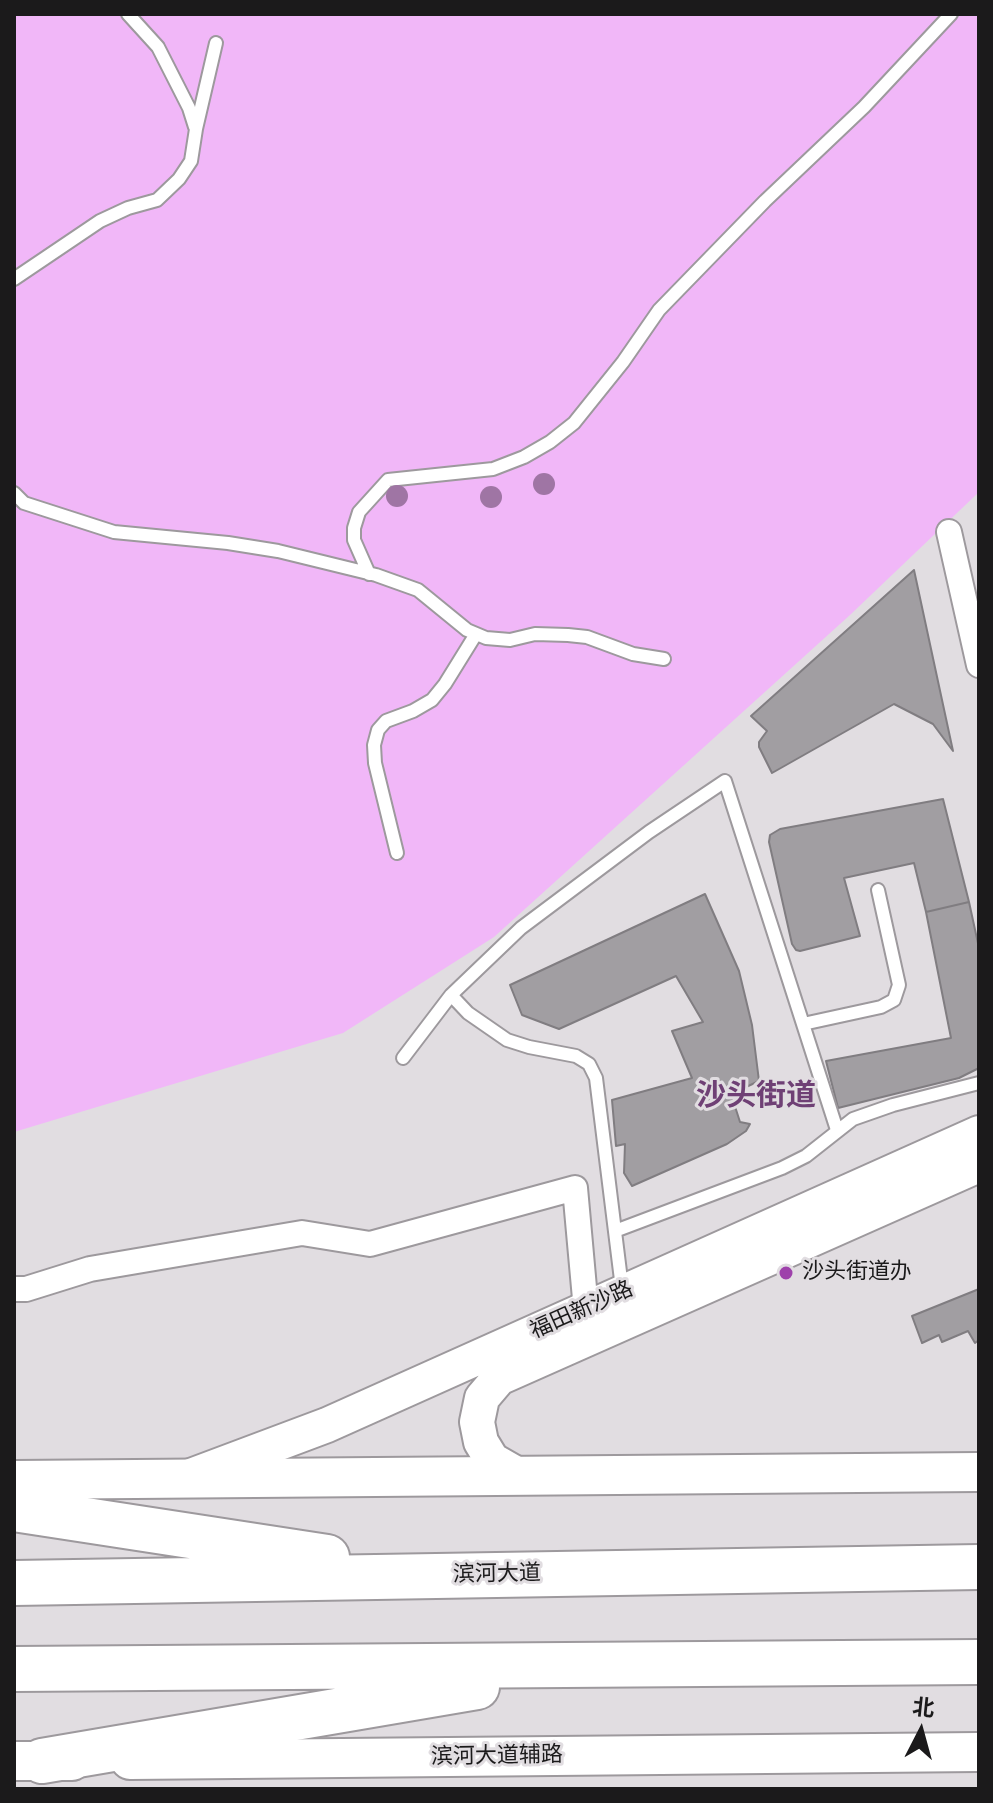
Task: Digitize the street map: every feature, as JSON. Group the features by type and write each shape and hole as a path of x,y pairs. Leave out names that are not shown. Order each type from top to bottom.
{"highway":[{"path":"14,1509 452,1576"},
{"name":"滨河大道","path":"14,1583 979,1567"},
{"path":"14,1669 979,1662"},
{"path":"28,1761 606,1666"}],"main road":[{"path":"14,1480 979,1472"},
{"name":"滨河大道辅路","path":"28,1761 979,1752"}],"street":[{"path":"949,532 979,665"},
{"name":"福田新沙路","path":"182,1479 588,1324 979,1133"},
{"name":"福田新沙路","path":"623,1308 979,1165"},
{"path":"14,1289 26,1289 90,1269 302,1233 370,1244 575,1188 588,1324"},
{"name":"福田新沙路","path":"520,1476 492,1460 481,1442 477,1422 482,1398 499,1378 588,1324"}],"lane":[{"path":"128,14 158,47 189,108 196,129"},
{"path":"369,574 354,540 354,528 359,512 379,488 388,480 493,469 524,457 574,423 609,382 659,310 765,201 864,107 951,14"},
{"path":"14,279 100,221 128,208 157,200 179,179 191,161 216,43"},
{"path":"14,493 24,503 114,532 278,551 369,574 418,590 453,620 476,634 510,640 550,633 587,637 633,654 664,659"},
{"path":"397,853 375,763 374,745 378,730 386,721 432,700 476,634"},
{"path":"403,1058 451,995 521,928 649,832 725,781 837,1130"},
{"path":"803,1024 881,1007 894,1000 899,985 878,890"},
{"path":"451,995 468,1013 507,1040 576,1056 589,1064 596,1078 623,1308"},
{"path":"615,1231 782,1168 806,1156 853,1119 893,1105 979,1083"}],"shaded area":[{"path":"14,14 979,14 979,492 850,615 494,937 343,1033 14,1132"}],"building":[{"path":"914,570 953,751 933,724 894,704 772,773 759,747 767,731 751,716"},
{"path":"943,799 969,902 926,912 914,863 844,878 860,936 796,950 792,944 770,835 780,829"},
{"path":"705,894 739,971 752,1025 759,1081 731,1094 740,1122 750,1124 746,1131 727,1144 632,1186 624,1173 625,1144 616,1146 612,1100 692,1078 672,1031 703,1022 676,976 559,1029 522,1015 510,985"},
{"path":"969,902 979,948 979,1068 959,1078 838,1108 826,1061 951,1038 926,912"},
{"path":"979,1289 979,1340 975,1343 968,1331 942,1342 939,1335 922,1343 912,1316"}],"place":[{"name":"沙头街道办","path":"786,1273"}],"district":[{"name":"沙头街道","path":"756,1098"}]}
